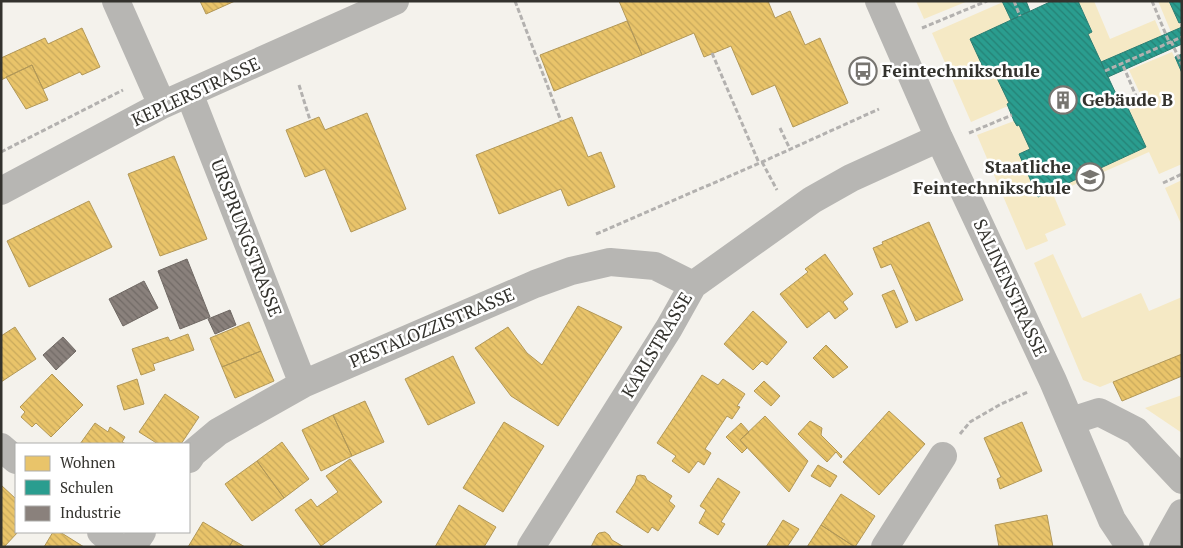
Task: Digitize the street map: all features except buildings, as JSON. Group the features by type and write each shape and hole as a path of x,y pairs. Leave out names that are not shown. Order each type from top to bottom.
{"street":[{"path":"116,1 162,105"},
{"name":"KEPLERSTRASSE","path":"1,191 162,105 395,1"},
{"name":"SALINENSTRASSE","path":"879,1 939,138 1053,381 1112,520 1130,547"},
{"name":"URSPRUNGSTRASSE","path":"189,93 303,384"},
{"name":"KARLSTRASSE","path":"531,547 669,328 693,285 812,200 851,178 939,138"},
{"name":"PESTALOZZISTRASSE","path":"190,458 218,432 303,384 535,284 572,271 610,262 655,266 693,285"},
{"path":"1070,421 1099,412 1136,431 1182,480"},
{"path":"1,447 15,459"},
{"path":"885,547 943,456"},
{"path":"1163,547 1182,513"},
{"path":"102,533 118,547"},
{"path":"132,547 141,533"}],"path":[{"path":"516,1 561,121"},
{"path":"922,28 987,1"},
{"path":"1014,1 1020,16"},
{"path":"1152,1 1182,65"},
{"path":"1105,70 1182,37"},
{"path":"712,53 759,163"},
{"path":"1120,103 1136,96 1122,63"},
{"path":"299,86 310,120"},
{"path":"1,152 128,88"},
{"path":"590,236 879,109"},
{"path":"968,133 1012,115"},
{"path":"780,128 790,149"},
{"path":"1163,183 1182,174"},
{"path":"943,456 970,422 1001,404 1053,381"}],"shaded area":[{"path":"916,1 968,1 924,19"},
{"path":"1078,1 1094,1 1110,39 1155,20 1162,36 1101,62 1088,34 1092,31"},
{"path":"1158,1 1169,1 1181,28 1171,32"},
{"path":"1003,2 1011,20 971,39 989,77 995,74 1009,103 1007,104 1008,106 971,122 932,33"},
{"path":"1172,52 1182,73 1182,164 1159,174 1149,152 1053,194 1066,225 1045,234 1048,241 1026,250 977,135 1014,121 1017,126 1019,125 1030,149 1019,155 1038,196 1146,147 1129,110 1144,102 1129,70"},
{"path":"1182,180 1182,226 1165,188"},
{"path":"1053,254 1082,318 1141,293 1149,311 1182,297 1182,354 1100,387 1083,380 1034,263"},
{"path":"1182,395 1182,433 1145,408"}],"place":[{"name":"Feintechnikschule","path":"863,71"},
{"name":"Gebäude B","path":"1063,100"},
{"name":"Staatliche Feintechnikschule","path":"1090,177"}]}
